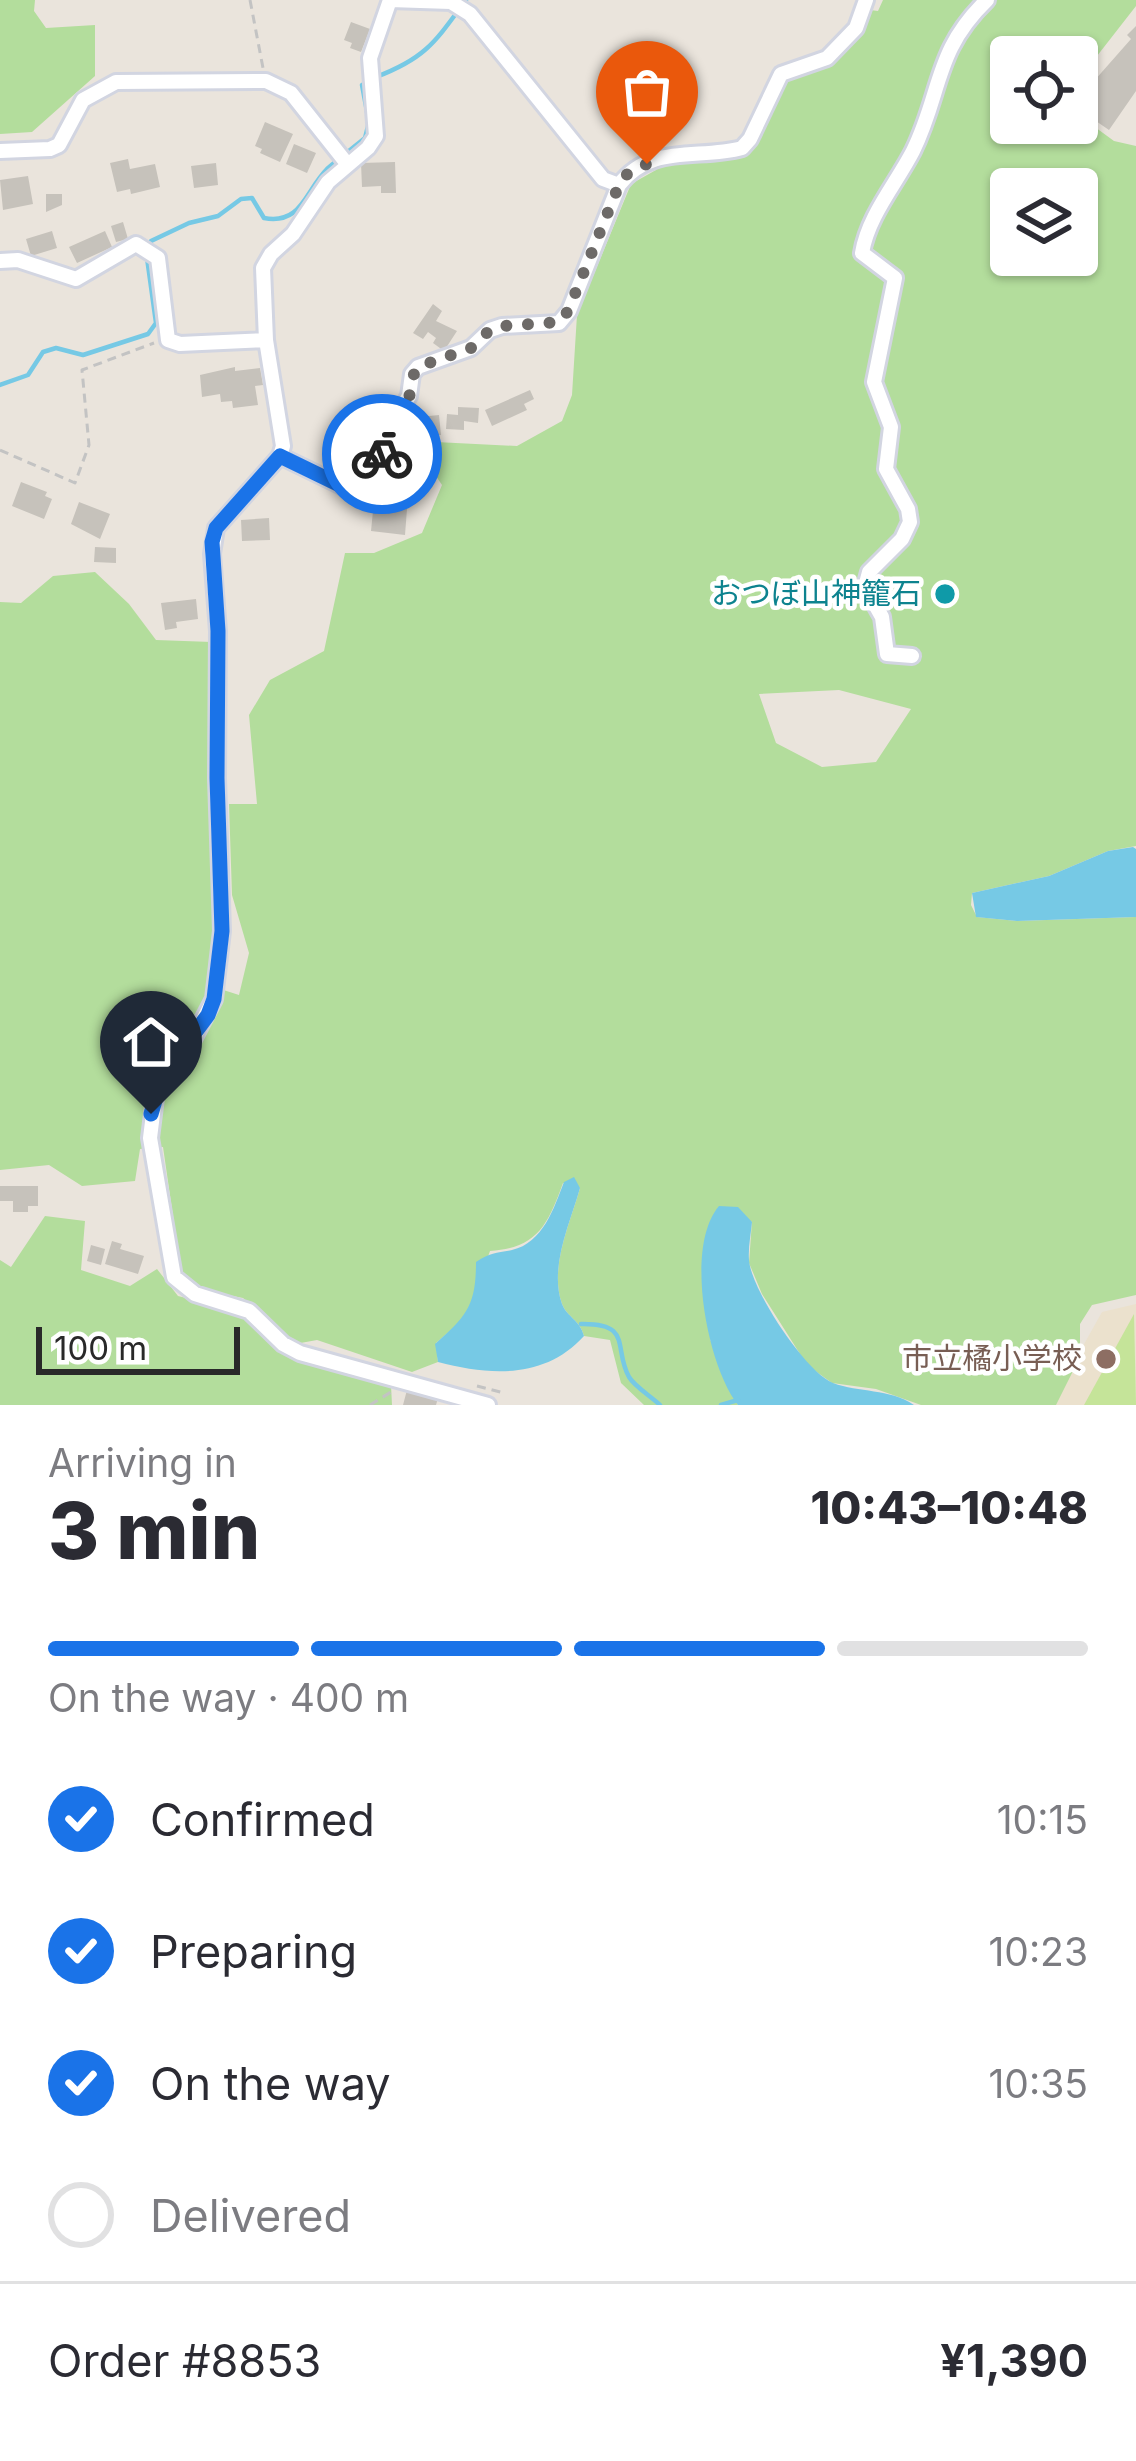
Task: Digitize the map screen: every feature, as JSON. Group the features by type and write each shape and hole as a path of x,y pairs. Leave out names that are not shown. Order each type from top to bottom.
{"street":[{"path":"488,1405 300,1353 283,1344 249,1311 195,1294 174,1277 150,1138 156,1090 192,1041 214,999 222,931 218,631 212,542 216,528 280,456 284,436 266,340 263,268 306,217 342,159 376,136 369,68 390,0 451,2 470,14 603,179 619,185"},
{"path":"280,456 346,488 360,487 384,452 387,432 409,396 412,374 418,367 471,348 490,330 502,326 559,322 628,173 666,154 742,148 781,74 827,58 856,28 866,0"},
{"path":"912,656 887,654 882,617 866,587 869,572 902,539 910,522 886,469 891,427 874,382 895,278 862,253 871,225 914,150 945,54 959,30 987,0"},
{"path":"0,151 59,146 83,100 116,82 266,81 292,93 342,159"},
{"path":"0,261 18,260 76,279 136,244 158,258 168,340 180,344 266,340"}],"path":[{"path":"250,0 266,81"},
{"path":"0,451 75,483 89,445 82,370 168,340"},
{"path":"370,1405 390,1396 397,1379"}],"shaded area":[{"name":"市立橘小学校","path":"1136,1304 1136,1405 1050,1405 1102,1312"}],"green space":[{"path":"0,0 35,0 34,11 46,28 95,25 95,76 32,132 0,134"},
{"path":"883,0 1136,0 1098,55 1098,36 990,36 990,144 1098,144 1098,129 1114,141 1136,146 1136,846 1108,851 1049,876 972,893 971,905 977,917 1017,921 1136,917 1136,1295 1092,1305 1080,1324 1080,1357 1056,1405 921,1405 876,1389 832,1383 807,1365 762,1294 749,1263 752,1221 710,1339 738,1405 644,1405 621,1383 610,1340 584,1336 562,1304 559,1261 580,1188 563,1183 539,1231 520,1245 490,1251 466,1317 436,1343 438,1362 412,1372 317,1340 295,1344 243,1298 203,1290 181,1271 163,1147 140,1149 135,1181 82,1186 49,1165 0,1170 0,602 21,603 53,576 95,572 129,604 156,640 212,642 219,883 211,986 239,995 249,953 232,895 229,804 257,804 249,715 270,680 324,651 345,553 374,553 422,533 442,485 422,455 436,442 517,446 562,421 572,395 577,315 631,184 656,170 657,164 742,154 787,77 838,55 857,36 870,10 878,11","holes":["839,690 911,709 876,762 822,767 776,743 759,694"]},
{"path":"45,1216 85,1221 81,1270 130,1286 157,1269 178,1296 237,1311 290,1356 391,1385 392,1405 0,1405 0,1260 11,1267"},
{"path":"1134,1314 1136,1405 1084,1405"}],"water":[{"path":"1133,847 1136,917 1017,921 976,917 972,893 1049,876 1108,851"},
{"path":"574,1177 580,1188 558,1275 564,1308 584,1336 569,1350 535,1367 497,1371 438,1362 435,1344 468,1309 476,1262 532,1240 546,1223 564,1182"},
{"path":"719,1206 738,1207 752,1222 752,1273 781,1328 808,1363 833,1383 914,1405 738,1405 717,1363 701,1276 708,1225"}],"building":[{"path":"351,22 370,29 361,52 344,40"},
{"path":"1136,26 1136,91 1109,130 1098,122 1098,76 1131,39 1127,35"},
{"path":"265,122 293,134 280,162 255,146"},
{"path":"294,144 316,153 307,173 286,164"},
{"path":"128,159 130,169 155,164 160,187 131,194 130,189 117,192 110,163"},
{"path":"395,162 396,193 381,193 381,186 362,187 361,163"},
{"path":"216,163 218,185 194,188 191,166"},
{"path":"28,176 33,204 3,210 0,180"},
{"path":"46,194 62,194 62,205 46,212"},
{"path":"123,222 128,239 116,242 111,226"},
{"path":"52,231 57,248 31,256 26,239"},
{"path":"105,231 112,247 77,263 69,247"},
{"path":"433,304 442,311 436,321 457,331 444,351 428,332 423,339 413,333"},
{"path":"235,367 235,371 260,368 263,385 255,386 258,405 233,408 232,401 221,402 220,394 202,397 200,375"},
{"path":"530,390 534,399 524,404 527,410 492,426 485,410"},
{"path":"458,407 479,408 478,423 464,421 464,430 446,429 447,414 458,415"},
{"path":"439,415 441,435 411,437 409,418"},
{"path":"397,466 418,468 416,493 395,491"},
{"path":"21,482 47,492 45,496 52,499 44,519 12,506"},
{"path":"374,501 407,509 405,535 371,531"},
{"path":"79,502 110,514 100,539 71,524"},
{"path":"269,518 270,540 242,541 241,520"},
{"path":"95,547 116,548 116,563 94,562"},
{"path":"196,599 198,619 176,622 177,628 165,630 161,603"},
{"path":"0,1186 38,1186 38,1206 13,1212 13,1201 0,1201"},
{"path":"112,1241 122,1244 120,1249 144,1256 138,1274 105,1264"},
{"path":"91,1245 105,1249 101,1265 87,1261"},
{"path":"407,1390 438,1398 436,1405 403,1405"}],"waterway":[{"path":"376,77 428,47 466,0"},
{"path":"149,247 151,241 189,223 218,216 241,199 252,198 264,218 277,219 295,211 327,169 365,138 369,122 362,85 366,83"},
{"path":"0,385 28,375 43,352 56,348 83,355 148,334 156,323 147,258"},
{"path":"581,1324 615,1333 629,1377 660,1405"},
{"path":"721,1405 738,1400"}],"way so far":[{"path":"382,454 387,432 409,396 412,374 418,367 471,348 490,330 502,326 559,322 568,311 619,185 628,173 647,164"}],"place":[{"name":"おつぼ山神籠石","path":"945,594"},
{"name":"市立橘小学校","path":"1106,1359"}],"route":[{"path":"151,1114 162,1077 208,1015 222,931 218,631 212,554 216,528 280,456 346,488 360,487 382,454"}]}
